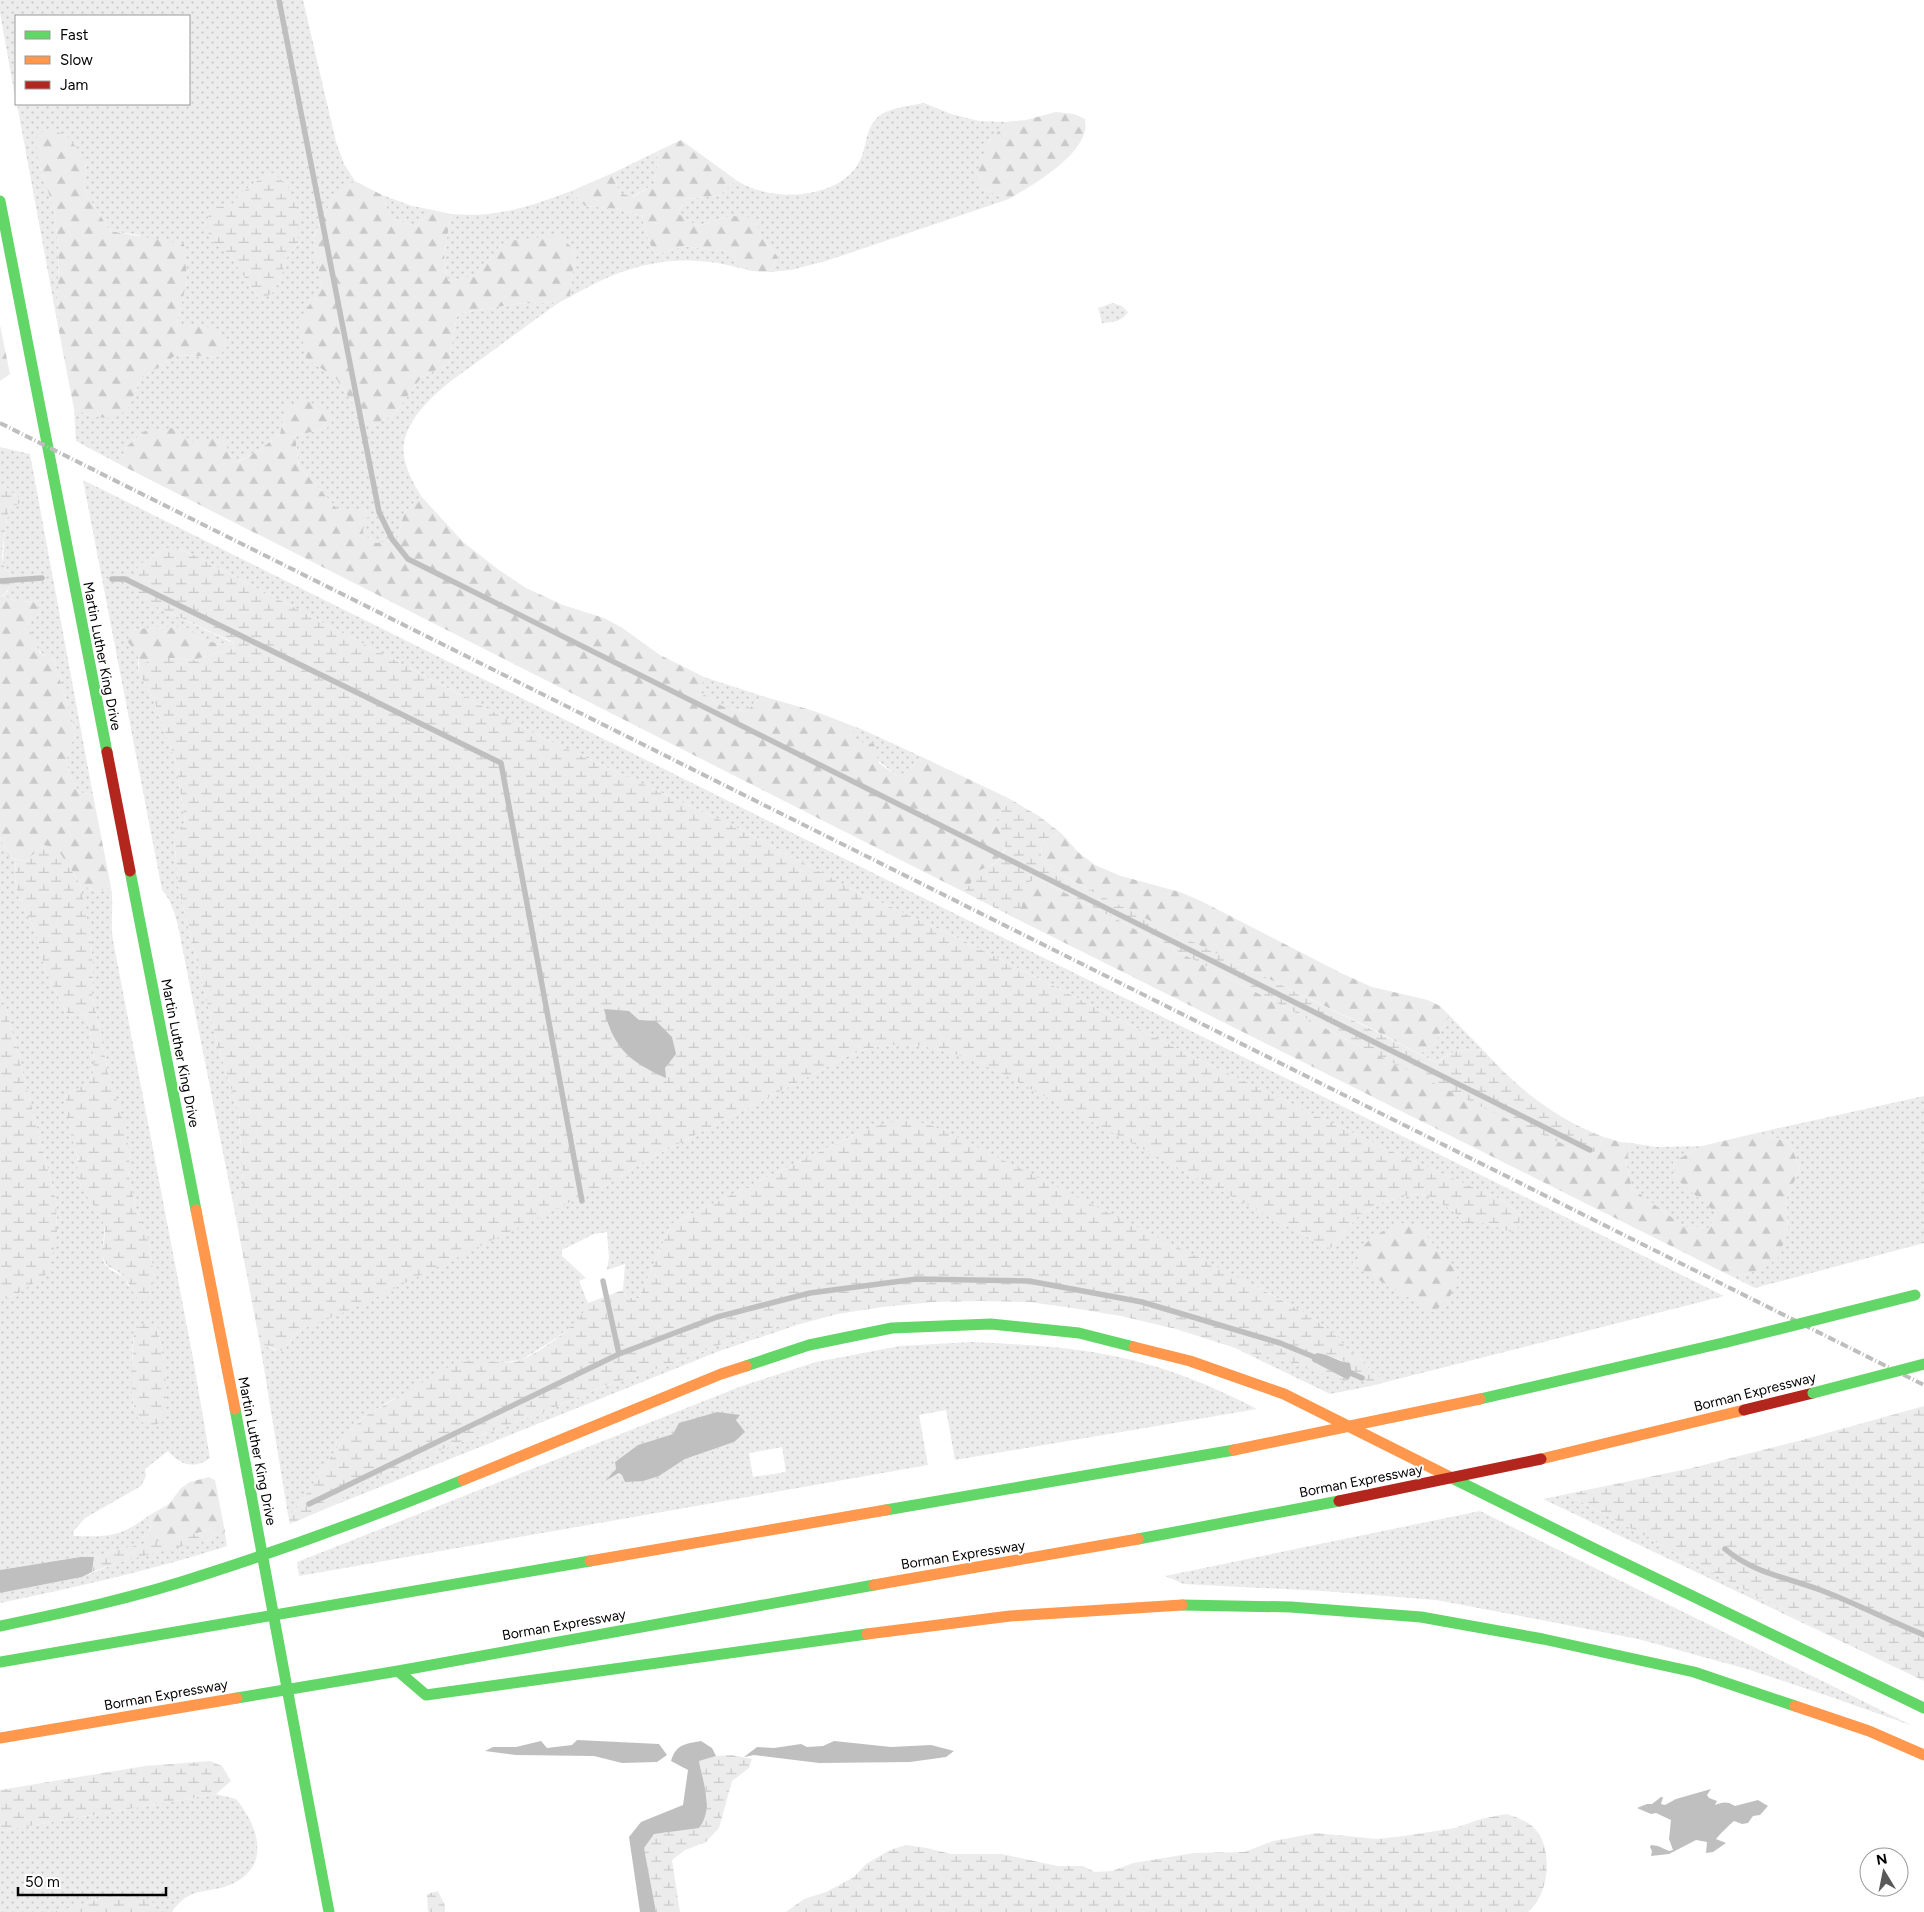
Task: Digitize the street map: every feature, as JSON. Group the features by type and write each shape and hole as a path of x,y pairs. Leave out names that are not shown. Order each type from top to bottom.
{"main road":[{"name":"Martin Luther King Drive","path":"0,201 251,1494 329,1912"},
{"path":"0,1662 1234,1450 1480,1398 1727,1342 1921,1293"},
{"path":"0,1626 68,1612 201,1576 306,1540 433,1492 721,1374 809,1345 892,1328 991,1324 1079,1333 1190,1361 1284,1394 1595,1549 1924,1708"},
{"name":"Borman Expressway","path":"0,1738 1054,1555 1339,1501 1541,1459 1924,1364"},
{"path":"398,1670 426,1695 821,1640 1010,1616 1168,1604 1291,1607 1421,1617 1543,1639 1694,1672 1869,1731 1924,1756"}],"green space":[{"path":"0,0 303,0 336,142 344,164 355,181 333,198 313,237 322,288 306,359 335,377 370,428 395,413 421,378 449,363 457,314 515,304 560,302 444,387 421,409 412,422 406,435 404,451 407,467 421,496 404,513 397,540 376,544 362,533 369,511 339,511 299,466 295,436 327,428 286,408 280,434 258,451 237,462 228,453 145,431 126,447 121,465 76,441 74,409 91,416 127,410 141,379 176,355 218,357 205,326 176,326 187,281 139,235 110,231 84,190 86,160 37,158 54,209 59,251 57,321 17,105 190,105 190,15 15,15 15,96 0,13","holes":["273,172 298,243 286,259 278,288 260,301 230,255 234,203 240,194"]},
{"path":"924,103 951,114 979,121 1006,122 987,145 980,188 1009,199 826,261 791,270 770,272 778,257 760,236 732,216 697,226 678,213 685,199 719,196 736,180 765,192 783,194 801,194 818,191 834,185 848,176 858,164 870,129 877,118 892,110"},
{"path":"1056,112 1074,114 1085,119 1085,131 1081,141 1064,161 1042,179 1009,199 980,188 976,179 987,145 1006,122 1026,120"},
{"path":"50,129 67,136 86,160 84,190 110,231 184,244 187,281 176,326 205,326 226,334 228,346 218,357 176,355 141,379 127,410 113,419 91,416 74,409 57,321 59,251 54,209 37,158 37,134"},
{"path":"681,140 736,180 719,196 685,199 678,213 697,226 732,216 756,218 760,236 778,257 770,272 751,271 729,252 684,246 655,255 646,234 642,216 619,209 585,206 571,191 613,173 619,193 633,197 654,184 658,151"},
{"path":"658,151 654,184 632,197 619,193 613,173"},
{"path":"273,172 288,187 299,213 298,243 286,259 278,289 260,301 230,255 212,242 205,224 212,209 234,203 240,194"},
{"path":"355,181 382,195 391,218 415,227 433,210 451,214 444,256 448,281 476,276 500,246 507,241 558,235 575,250 570,297 560,302 515,304 457,314 449,363 421,378 395,413 370,428 335,377 306,359 299,319 322,288 313,238 333,198"},
{"path":"571,191 585,206 619,209 642,216 646,234 655,255 684,246 729,252 751,271 703,261 658,263 636,267 614,275 570,297 575,250 507,241 500,246 476,276 448,281 444,256 451,214 498,213 541,202"},
{"path":"382,195 412,206 433,210 415,227 391,218"},
{"path":"1113,303 1122,306 1128,312 1120,320 1102,323 1098,308"},
{"path":"0,325 10,374 0,381"},
{"path":"306,399 335,418 327,428 295,436 299,466 339,511 370,511 362,533 376,543 397,540 404,513 421,496 463,542 499,570 526,588 563,605 604,618 621,627 660,655 704,677 700,692 722,706 746,712 762,696 814,711 853,726 854,741 874,744 879,763 899,777 922,757 1008,798 996,821 1006,848 994,864 975,873 971,883 964,892 121,465 126,447 145,431 175,428 192,442 226,437 228,453 238,462 258,451 280,434 286,407"},
{"path":"0,447 30,454 93,795 79,792 68,769 67,757 76,734 54,660 47,657 36,646 27,624 41,612 33,601 19,602 3,596 8,591 11,575 3,564 4,538 9,507 17,505 22,501 0,482"},
{"path":"83,480 1724,1296 1386,1382 1370,1372 1366,1363 1346,1348 1336,1335 1313,1318 1261,1289 1178,1249 858,1133 671,1224 639,1298 634,1299 626,1296 623,1290 625,1264 607,1270 609,1257 607,1232 594,1234 562,1250 562,1256 586,1278 579,1281 588,1303 585,1312 576,1323 552,1341 521,1360 500,1363 468,1361 388,1402 364,1417 339,1445 295,1511 288,1515 260,1344 275,1350 286,1347 300,1330 613,1181 645,1161 850,1055 870,1049 890,1045 928,1047 964,1057 1002,1073 1330,1249 1359,1215 1384,1202 1413,1194 1428,1196 1452,1210 1465,1223 1487,1223 1511,1232 1521,1216 1504,1201 1391,1151 1202,1061 962,940 852,889 742,830 541,737 194,555 176,548 167,548 139,565 159,608 233,643 203,640 188,628 154,627 132,630 138,654 138,672 154,700 176,763 185,821 174,838 179,890 219,1050 239,1113 243,1184 233,1203 178,926 171,904 162,890"},
{"path":"0,482 22,501 17,505 9,507 2,558 3,564 11,575 11,580 7,591 0,597"},
{"path":"167,548 175,548 194,555 541,737 742,830 852,889 962,940 1202,1061 1391,1151 1504,1201 1521,1216 1518,1228 1511,1232 1487,1223 1465,1223 1452,1210 1428,1196 1413,1194 1384,1202 1359,1215 1330,1249 1001,1073 946,1051 909,1045 890,1045 850,1055 645,1161 613,1181 350,1310 300,1330 281,1351 260,1344 233,1203 243,1184 239,1113 219,1050 179,890 174,838 185,821 176,763 154,700 138,672 139,664 169,658 194,660 235,648 233,642 159,608 136,594 135,572 139,565","holes":["629,1011 675,1054 665,1068"]},
{"path":"3,596 19,602 33,601 41,612 27,624 40,653 54,660 76,734 67,757 70,776 79,792 93,795 111,887 97,892 80,884 70,868 44,845 26,861 9,857 0,837 0,597"},
{"path":"154,627 189,628 203,640 214,643 233,643 235,648 194,660 169,658 139,665 138,654 127,641 132,630"},
{"path":"704,677 762,696 746,712 722,706 700,692"},
{"path":"853,726 922,757 899,777 853,741"},
{"path":"1008,798 1039,816 1061,833 1042,842 1041,859 1050,869 1146,919 1437,1063 1454,1052 1484,1051 1510,1078 1539,1102 1586,1130 1604,1137 1595,1152 1576,1150 1492,1112 1369,1051 1037,878 1023,886 1022,907 1011,916 964,892 971,883 975,872 994,864 1006,849 996,821"},
{"path":"1061,833 1079,853 1095,865 1121,876 1180,892 1203,902 1372,987 1428,1000 1440,1006 1449,1015 1435,1043 1420,1054 1139,916 1050,869 1041,859 1042,842"},
{"path":"0,837 9,857 16,859 15,878 18,895 37,936 45,971 68,1015 84,1014 87,1020 94,1059 92,1077 87,1084 65,1096 66,1104 81,1186 99,1212 103,1222 103,1259 109,1268 126,1279 128,1286 154,1275 149,1242 135,1206 128,1171 130,1155 108,1072 92,993 91,941 80,884 97,892 111,887 113,940 193,1358 210,1458 193,1465 183,1463 168,1451 145,1469 146,1476 141,1486 85,1518 73,1532 74,1536 105,1536 130,1528 148,1516 151,1525 148,1534 142,1537 147,1544 116,1550 94,1557 79,1557 0,1570 0,1301 19,1293 57,1236 56,1200 0,991","holes":["148,1323 157,1325 163,1357 166,1398 133,1408 132,1353 134,1330"]},
{"path":"44,845 57,848 80,884 91,941 92,993 108,1072 125,1127 130,1156 128,1171 135,1206 149,1242 154,1275 151,1294 147,1300 139,1300 124,1277 106,1263 101,1252 105,1230 101,1215 82,1190 77,1172 78,1159 69,1127 65,1096 89,1082 92,1077 94,1059 89,1028 84,1014 68,1015 45,971 37,936 18,895 15,878 16,859 26,861"},
{"path":"1037,878 1369,1051 1595,1152 1604,1137 1631,1143 1626,1162 1632,1188 1685,1227 1710,1228 1716,1213 1674,1177 1673,1162 1702,1146 1761,1132 1790,1143 1800,1169 1786,1199 1788,1231 1777,1260 1751,1273 1733,1277 1011,916 1022,907 1022,886"},
{"path":"0,991 56,1200 57,1236 48,1273 19,1293 0,1301"},
{"path":"1449,1015 1484,1051 1454,1052 1437,1063 1420,1054 1435,1043"},
{"path":"1924,1096 1924,1243 1755,1288 1733,1277 1751,1273 1788,1231 1786,1199 1800,1169 1790,1143 1761,1132"},
{"path":"902,1120 921,1122 949,1133 1261,1289 1313,1318 1336,1335 1346,1348 1366,1363 1370,1372 1386,1382 1376,1385 1352,1374 1350,1363 1321,1354 1312,1356 1312,1361 1348,1380 1344,1381 1290,1362 1257,1355 1176,1329 1121,1316 1079,1309 1029,1302 980,1301 934,1302 882,1307 838,1314 800,1324 786,1324 748,1334 665,1366 602,1387 541,1413 443,1449 359,1484 344,1498 330,1507 290,1524 288,1515 295,1511 339,1445 364,1417 452,1365 467,1361 515,1362 529,1356 549,1344 569,1328 578,1319 588,1303 623,1290 626,1296 634,1299 639,1298 671,1224 858,1133 879,1125"},
{"path":"1631,1143 1656,1147 1702,1146 1673,1162 1674,1176 1716,1213 1710,1228 1685,1227 1632,1188 1626,1162"},
{"path":"1400,1223 1418,1225 1458,1274 1450,1296 1433,1312 1352,1264 1362,1248 1372,1238"},
{"path":"148,1322 157,1325 166,1387 165,1411 162,1422 149,1427 137,1417 134,1409 132,1387 134,1330"},
{"path":"786,1324 800,1324 722,1350 330,1507 344,1498 359,1484 443,1449 541,1413 602,1387 665,1366 748,1334"},
{"path":"971,1342 1087,1351 1163,1369 1220,1391 1257,1409 955,1460 946,1410 919,1415 928,1465 299,1576 297,1562 742,1386 816,1362 900,1346","holes":["717,1412 736,1419 741,1428 734,1442 685,1459 659,1476 622,1475 620,1473 607,1479 616,1469 615,1462 638,1445 673,1434 703,1416","782,1447 786,1472 753,1477 749,1453"]},
{"path":"1235,1348 1290,1362 1348,1380 1352,1374 1376,1385 1330,1394"},
{"path":"1924,1406 1924,1681 1828,1635 1567,1494 1692,1468"},
{"path":"209,1477 215,1480 225,1532 214,1535 211,1530 147,1544 142,1537 148,1534 151,1525 148,1516 169,1504 181,1488 190,1482"},
{"path":"1567,1494 1828,1635 1543,1499"},
{"path":"1480,1511 1913,1726 1747,1669 1638,1639 1436,1600 1323,1591 1184,1584 1165,1576"},
{"path":"211,1530 214,1535 209,1540 164,1550 92,1572 94,1557 116,1550"},
{"path":"225,1532 227,1546 115,1578 0,1603 0,1593 82,1577 120,1562 160,1550 209,1540 214,1535"},
{"path":"732,1755 752,1759 749,1768 732,1781 719,1828 706,1842 685,1850 672,1860 680,1912 656,1912 644,1848 654,1833 666,1833 707,1798 699,1761 716,1756"},
{"path":"210,1761 222,1766 231,1781 216,1794 0,1831 0,1790 145,1766"},
{"path":"216,1794 236,1799 250,1819 257,1842 254,1864 247,1874 236,1882 219,1889 194,1893 179,1903 172,1912 156,1912 152,1902 100,1898 52,1912 0,1912 0,1831"},
{"path":"1506,1814 1524,1821 1533,1827 1539,1834 1546,1852 1545,1882 1542,1892 1537,1902 1528,1912 786,1912 804,1899 826,1892 854,1877 866,1864 890,1850 906,1845 951,1854 1002,1854 1057,1866 1083,1866 1095,1872 1112,1871 1133,1863 1194,1853 1244,1852 1273,1841 1316,1833 1377,1839 1455,1828 1481,1819"},
{"path":"438,1891 445,1906 445,1912 428,1912 427,1894"},
{"path":"118,1895 145,1899 152,1902 156,1912 52,1912 101,1898"}],"shaded area":[{"path":"604,1009 629,1011 639,1020 656,1021 672,1037 676,1054 665,1068 666,1078 642,1066 625,1052 612,1034"},
{"path":"1317,1353 1350,1363 1352,1374 1348,1380 1312,1361 1312,1356"},
{"path":"717,1412 740,1415 736,1420 745,1432 734,1442 685,1459 659,1476 643,1481 625,1482 619,1473 605,1481 616,1469 615,1462 638,1445 673,1434 679,1423"},
{"path":"80,1557 94,1557 92,1572 82,1577 0,1593 0,1570"},
{"path":"577,1740 659,1744 667,1755 657,1762 622,1763 594,1756 516,1755 485,1751 493,1747 516,1747 541,1741 547,1748 572,1745"},
{"path":"701,1741 712,1748 716,1756 699,1761 705,1787 706,1813 699,1828 654,1834 644,1848 656,1912 640,1912 629,1837 641,1822 683,1805 688,1770 671,1761 678,1748"},
{"path":"834,1741 891,1747 931,1745 954,1751 946,1757 910,1762 819,1763 754,1755 744,1757 757,1747 774,1748 801,1744 807,1747 823,1746"},
{"path":"1711,1789 1707,1795 1709,1798 1717,1801 1715,1805 1725,1802 1735,1806 1758,1800 1768,1806 1760,1815 1753,1816 1748,1823 1732,1822 1716,1839 1726,1843 1713,1852 1706,1853 1707,1842 1696,1840 1669,1854 1651,1856 1651,1845 1669,1851 1673,1850 1669,1839 1671,1820 1656,1813 1651,1814 1637,1808 1652,1804 1661,1797 1663,1797 1661,1804 1665,1805 1676,1799"}],"waterway":[{"path":"279,0 379,512 392,539 408,559 1590,1150"},
{"path":"0,581 42,578"},
{"path":"112,579 125,579 501,763 582,1201"},
{"path":"309,1504 619,1354 717,1317 810,1293 917,1279 1029,1281 1142,1302 1280,1343 1319,1359"},
{"path":"603,1281 619,1354"},
{"path":"1346,1371 1362,1378"},
{"path":"1725,1549 1747,1564 1836,1596 1924,1635"}],"railway":[{"path":"0,423 1924,1385"}],"traffic: fast":[{"path":"0,201 107,752"},
{"path":"130,871 196,1210"},
{"path":"1727,1342 1915,1295"},
{"path":"746,1366 809,1345 892,1328 991,1324 1079,1333 1134,1347"},
{"path":"1480,1399 1727,1342"},
{"path":"1813,1393 1924,1364"},
{"path":"235,1409 251,1494"},
{"path":"886,1510 1234,1450"},
{"path":"1452,1478 1924,1708"},
{"path":"0,1626 102,1604 178,1583 333,1530 463,1480"},
{"path":"251,1494 303,1774"},
{"path":"1138,1539 1339,1501"},
{"path":"0,1662 590,1561"},
{"path":"237,1698 398,1671 874,1585"},
{"path":"1182,1605 1291,1607 1421,1617 1543,1639 1694,1672 1795,1706"},
{"path":"398,1671 426,1695 867,1634"},
{"path":"303,1774 329,1912"}],"traffic: slow":[{"path":"196,1210 235,1409"},
{"path":"1134,1347 1190,1361 1284,1394 1452,1478"},
{"path":"463,1480 721,1374 746,1366"},
{"path":"1234,1450 1480,1399"},
{"path":"1541,1459 1744,1410"},
{"path":"590,1561 886,1510"},
{"path":"874,1585 1138,1539"},
{"path":"867,1634 1010,1616 1182,1605"},
{"path":"0,1738 237,1698"},
{"path":"1795,1706 1869,1731 1924,1755"}],"traffic: jam":[{"path":"107,752 130,871"},
{"path":"1744,1410 1813,1393"},
{"path":"1339,1501 1541,1459"}]}
